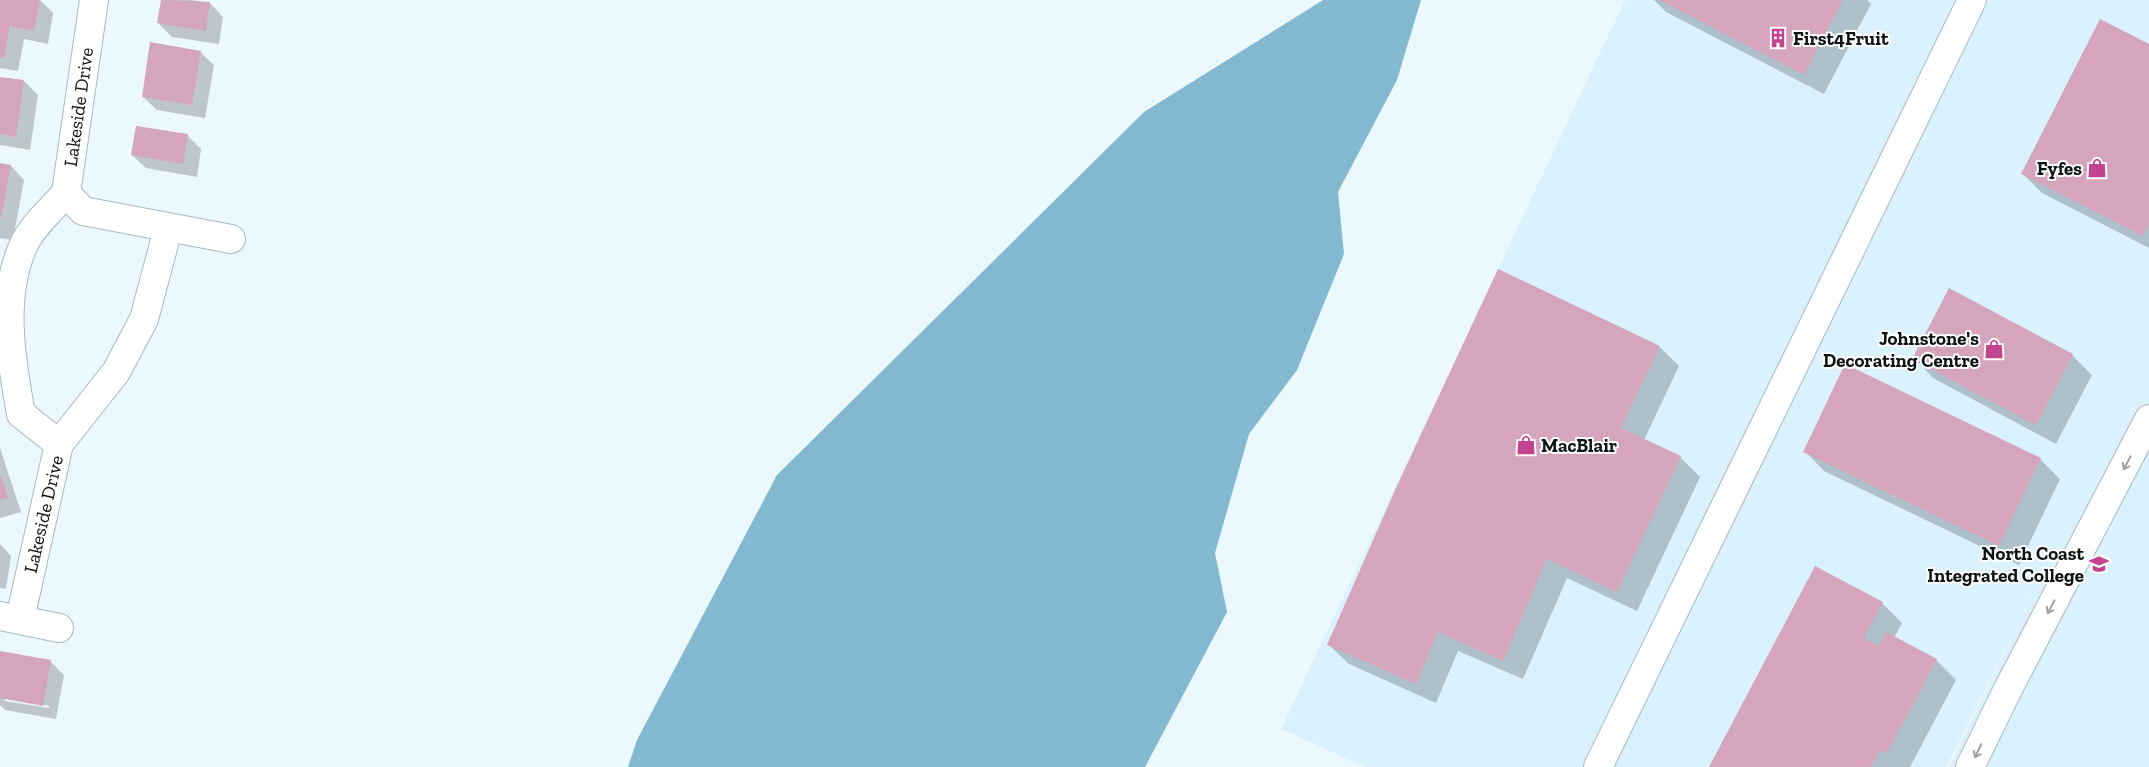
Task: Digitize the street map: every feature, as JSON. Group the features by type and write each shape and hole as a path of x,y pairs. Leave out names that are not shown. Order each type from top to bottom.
{"street":[{"name":"Lakeside Drive","path":"94,0 66,194 83,211 168,229 231,239"},
{"path":"1598,767 1972,0"},
{"path":"59,444 21,414 9,330 10,285 24,243 66,194"},
{"name":"Lakeside Drive","path":"59,628 10,618 59,444 116,372 144,319 168,229"},
{"path":"1970,767 2008,689 2146,431"}],"shaded area":[{"path":"1625,0 2149,0 2149,767 1949,767 2037,586 1946,767 1365,767 1281,729"}],"water":[{"path":"1323,0 1421,0 1397,80 1338,192 1344,254 1297,370 1249,434 1215,553 1227,612 1145,767 628,767 637,740 777,475 1144,112"}],"building":[{"path":"0,0 40,0 34,31 10,26 4,58 0,57"},
{"path":"161,0 210,2 206,31 157,23"},
{"name":"First4Fruit","path":"1659,0 1843,0 1804,75"},
{"path":"2100,19 2149,44 2149,224 2143,236 2021,174"},
{"path":"150,42 201,51 192,105 142,97"},
{"path":"0,77 24,80 16,137 0,134"},
{"path":"136,126 188,134 183,164 131,155"},
{"path":"0,163 11,165 1,218 0,218"},
{"path":"1498,269 1660,346 1621,428 1681,456 1617,592 1547,559 1503,661 1438,632 1416,684 1327,645 1396,488"},
{"path":"1949,288 2073,354 2036,425 1912,359"},
{"path":"1845,364 2041,458 1999,546 1803,452"},
{"path":"0,473 8,498 0,500"},
{"path":"1815,566 1883,602 1864,638 1879,646 1886,632 1937,659 1887,753 1880,750 1871,767 1709,767"},
{"path":"0,651 51,660 43,706 0,698"}],"place":[{"name":"First4Fruit","path":"1778,38"},
{"name":"Fyfes","path":"2097,168"},
{"name":"Johnstone's Decorating Centre","path":"1994,349"},
{"name":"MacBlair","path":"1526,445"},
{"name":"North Coast Integrated College","path":"2099,564"}]}
